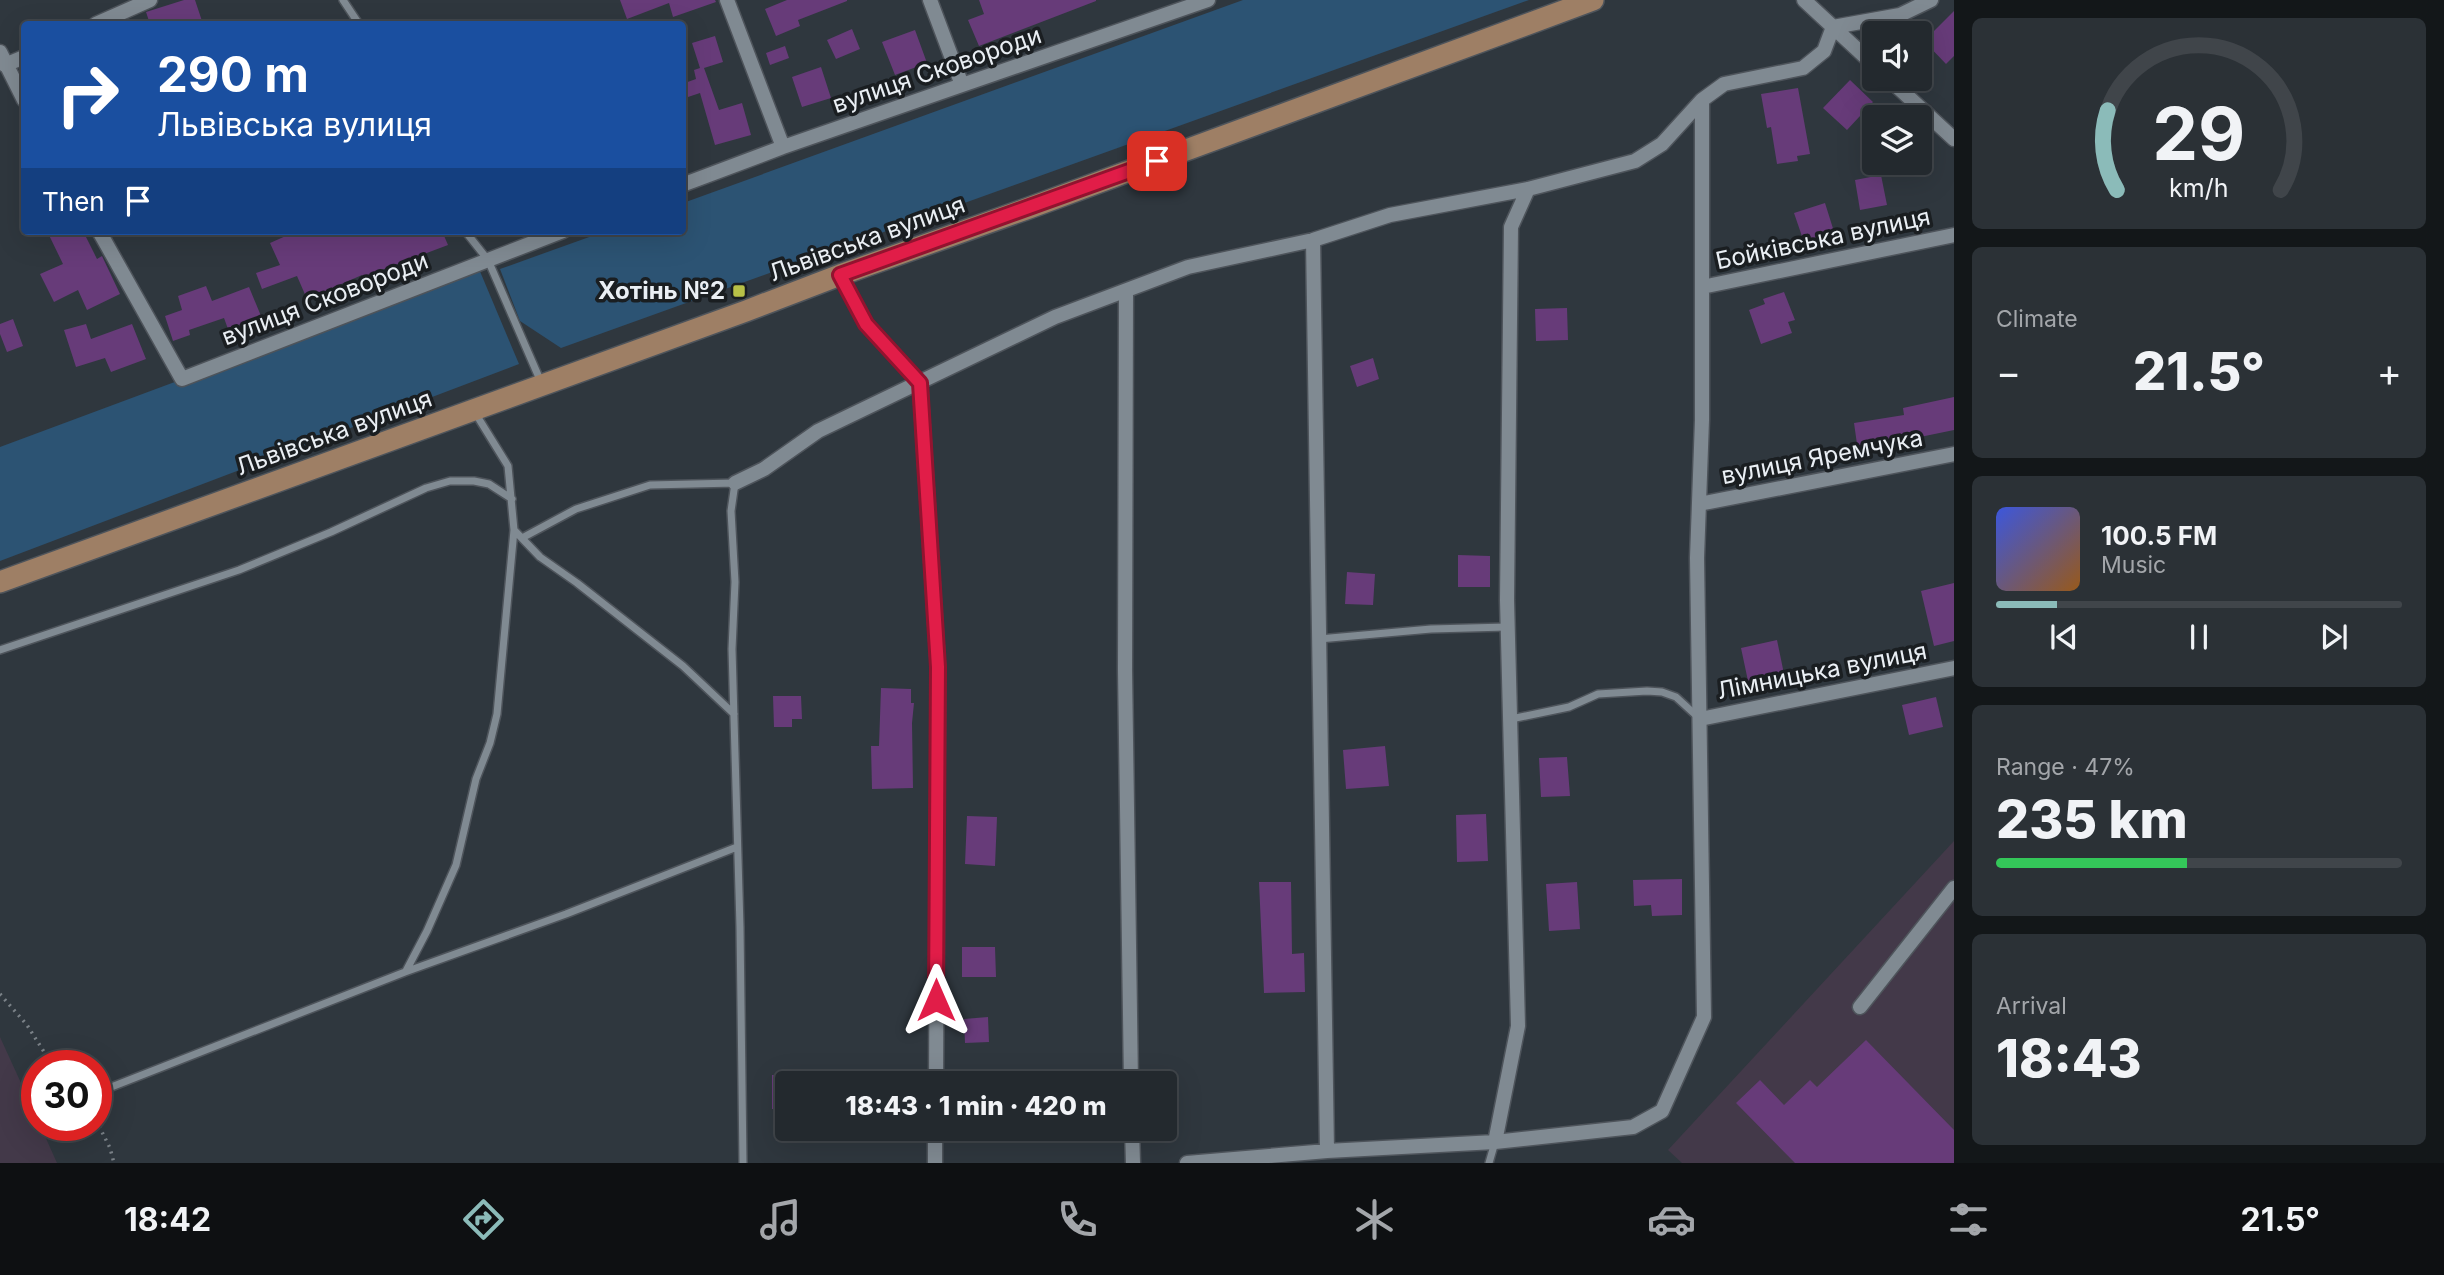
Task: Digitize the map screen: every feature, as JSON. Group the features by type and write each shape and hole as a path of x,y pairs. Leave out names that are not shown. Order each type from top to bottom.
{"main road":[{"name":"Львівська вулиця","path":"0,582 543,386 1593,0"}],"street":[{"path":"103,21 150,0"},
{"path":"727,0 783,147"},
{"path":"930,0 962,85"},
{"name":"вулиця Сковороди","path":"686,184 783,147 1208,0"},
{"path":"1804,0 1862,54"},
{"path":"1833,27 1900,15 1931,0"},
{"path":"735,483 764,469 817,431 1055,317 1188,267 1314,240 1390,215 1528,189 1635,161 1662,144 1702,100 1724,84 1803,68 1824,51 1833,27"},
{"path":"21,57 3,59 21,94"},
{"path":"1902,91 1954,139"},
{"path":"1187,1163 1327,1151 1495,1142 1633,1128 1662,1111 1704,1017 1697,558 1702,420 1702,100"},
{"path":"1495,1142 1518,1026 1507,627 1511,227 1528,189"},
{"name":"вулиця Сковороди","path":"101,235 182,379 553,235"},
{"name":"Бойківська вулиця","path":"1702,287 1954,235"},
{"path":"1314,240 1327,1151"},
{"path":"1126,292 1125,670 1131,1071"},
{"path":"920,383 938,667 936,1071"},
{"name":"вулиця Яремчука","path":"1699,504 1954,454"},
{"name":"Лімницька вулиця","path":"1700,719 1954,668"},
{"path":"1860,1007 1954,888"},
{"path":"935,1163 936,1141"},
{"path":"1132,1141 1133,1163"}],"lane":[{"path":"343,0 357,21"},
{"path":"468,235 488,260 543,386"},
{"path":"840,275 866,324 920,383"},
{"path":"405,972 427,931 456,865 476,779 490,743 497,714 513,530 512,499 508,466 473,411"},
{"path":"0,650 239,570 331,532 426,488 450,481 474,481 489,484 512,499"},
{"path":"522,538 576,509 650,485 735,483 731,510 736,582 732,649 743,1163"},
{"path":"513,530 540,557 682,666 734,714"},
{"path":"1319,639 1431,629 1507,627"},
{"path":"1510,720 1569,707 1598,694 1647,691 1676,697 1700,719"},
{"path":"112,1087 405,972 566,914 737,847"},
{"path":"1489,1163 1495,1142"}],"path":[{"path":"0,994 27,1025 42,1050"},
{"path":"106,1141 114,1163"}],"shaded area":[{"path":"1243,0 1529,0 561,348 520,321 500,269 595,235 686,235 686,202"},
{"path":"479,269 519,364 0,561 0,447"},
{"path":"1954,841 1954,1163 1682,1163 1668,1150"},
{"path":"0,1037 21,1083 21,1141 47,1141 57,1163 0,1163"}],"building":[{"path":"184,0 195,0 202,21 149,21 146,12"},
{"path":"620,0 716,2 673,17 669,3 627,19"},
{"path":"787,0 847,1 798,20 800,26 776,36 765,9"},
{"path":"979,0 1096,1 979,46 968,20 984,14"},
{"path":"1954,11 1954,56 1946,64 1932,49 1932,33"},
{"path":"852,29 860,49 836,59 827,40"},
{"path":"915,30 927,63 895,75 882,42"},
{"path":"715,36 723,62 704,68 719,110 742,103 751,135 715,145 700,93 686,98 686,83 696,79 694,70 700,68 692,43"},
{"path":"785,46 789,58 770,65 766,53"},
{"path":"821,67 831,98 802,107 792,77"},
{"path":"1850,80 1873,102 1870,105 1862,105 1862,114 1847,130 1823,108"},
{"path":"1798,88 1810,154 1797,156 1798,161 1777,164 1771,127 1767,128 1761,94"},
{"path":"1881,175 1887,205 1860,210 1855,180"},
{"path":"1825,203 1836,238 1806,248 1794,213"},
{"path":"49,235 85,235 97,259 102,256 120,294 87,310 78,290 54,302 40,274 63,264"},
{"path":"288,235 444,235 448,245 363,277 362,275 307,299 297,276 262,289 256,273 280,265 270,243"},
{"path":"206,286 212,301 249,287 261,316 228,329 224,318 189,330 190,335 173,341 165,316 182,310 178,296"},
{"path":"1784,292 1795,320 1788,322 1792,333 1761,344 1749,310 1765,304 1763,299"},
{"path":"1567,308 1568,340 1536,341 1535,309"},
{"path":"13,319 23,346 7,352 0,334 0,324"},
{"path":"86,324 91,339 132,324 146,359 111,372 105,358 76,367 64,330"},
{"path":"1373,358 1379,379 1357,387 1350,366"},
{"path":"1954,397 1954,430 1891,443 1891,446 1858,451 1854,423 1904,415 1903,408"},
{"path":"1458,555 1490,556 1490,587 1458,587"},
{"path":"1347,572 1375,574 1373,605 1345,604"},
{"path":"1954,583 1954,641 1934,646 1921,591"},
{"path":"1777,640 1784,674 1748,681 1741,648"},
{"path":"881,688 911,689 911,703 914,703 913,788 872,789 871,746 879,746"},
{"path":"773,696 801,696 802,719 792,719 792,727 774,727"},
{"path":"1936,697 1943,727 1909,735 1902,705"},
{"path":"1385,746 1389,786 1346,789 1343,750"},
{"path":"1567,757 1570,796 1541,797 1539,758"},
{"path":"1486,814 1488,861 1457,862 1456,815"},
{"path":"967,816 997,817 995,866 965,864"},
{"path":"1682,879 1682,915 1652,916 1651,905 1634,906 1633,880"},
{"path":"1259,882 1291,882 1292,954 1304,953 1305,992 1264,993"},
{"path":"1577,882 1580,929 1549,931 1546,884"},
{"path":"962,947 995,947 996,977 962,977"},
{"path":"988,1017 989,1042 965,1043 964,1019"},
{"path":"1866,1040 1954,1130 1954,1163 1795,1163 1736,1103 1760,1080 1784,1105 1810,1080 1817,1087"},
{"path":"772,1075 775,1075 775,1109 772,1109"}],"place":[{"name":"Хотінь №2","path":"739,291"}],"route":[{"path":"936,1000 938,667 920,383 866,324 840,275 1157,161"}]}
